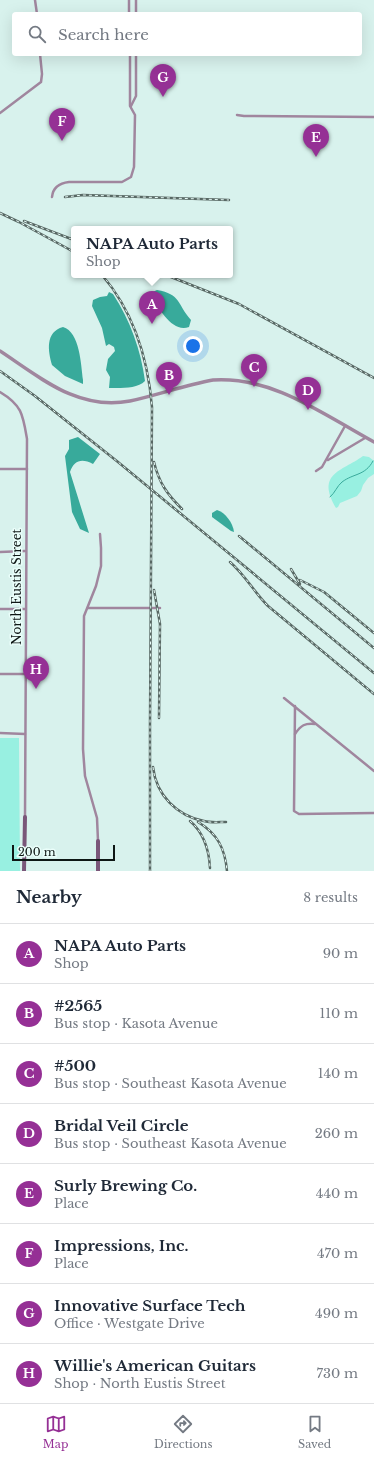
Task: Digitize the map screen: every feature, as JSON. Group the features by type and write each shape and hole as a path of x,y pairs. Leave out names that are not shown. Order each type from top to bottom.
{"main road":[{"name":"North Eustis Street","path":"24,871 25,817"},
{"path":"98,841 98,871"}],"street":[{"path":"36,0 37,12"},
{"path":"129,0 129,12"},
{"path":"136,0 136,12"},
{"path":"0,112 41,82 40,56"},
{"path":"52,197 55,188 65,183 116,183 127,180 131,177 134,167 135,115 130,106 130,56"},
{"path":"130,106 136,96 136,56"},
{"path":"237,115 374,117"},
{"path":"0,351 34,374 68,394 86,400 112,403 136,400 206,381 225,379 260,385 285,394 374,442"},
{"name":"North Eustis Street","path":"0,392 15,402 22,414 26,431 25,817"},
{"path":"316,471 322,467 345,426"},
{"path":"326,460 365,438"},
{"path":"0,469 27,469"},
{"path":"98,841 97,818 86,778 83,758 84,621 101,566 100,534"},
{"path":"0,552 26,551"},
{"path":"88,608 160,608"},
{"path":"0,609 25,609"},
{"path":"0,674 25,674"},
{"path":"284,698 374,771"},
{"path":"295,706 294,812 299,814 374,813"},
{"path":"295,735 300,727 307,723 316,724"},
{"path":"0,733 25,734"}],"shaded area":[{"path":"157,290 170,294 178,300 191,320 189,327 177,327 167,319 151,297 150,293"},
{"path":"109,292 113,294 125,314 141,358 145,381 142,384 133,387 109,388 110,377 106,370 108,359 115,351 114,347 109,344 106,346 102,328 92,306 93,300 107,296"},
{"path":"63,327 69,330 73,335 79,350 83,384 65,376 52,365 49,343 53,333 57,329"},
{"path":"78,437 100,454 93,464 85,461 79,461 74,465 70,472 89,533 80,529 72,512 65,456 69,449 69,440"},
{"path":"363,456 369,457 374,461 374,474 368,478 357,496 340,503 336,508 329,487 330,480 340,470"},
{"path":"217,510 228,518 234,532 212,517 212,513"},
{"path":"0,738 19,738 20,871 0,871"}],"waterway":[{"path":"330,497 342,482 363,472 373,461"}],"railway":[{"path":"65,197 83,195 229,200"},
{"path":"0,213 71,250"},
{"path":"24,221 71,239"},
{"path":"104,278 123,305 138,337 147,372 152,407 150,871"},
{"path":"174,278 239,304 374,378"},
{"path":"0,371 35,396 118,462 374,673"},
{"path":"154,462 158,476 164,488 182,509"},
{"path":"239,536 374,648"},
{"path":"230,562 268,606 374,694"},
{"path":"291,569 300,584"},
{"path":"300,580 324,592 374,633"},
{"path":"154,590 160,624 159,718"},
{"path":"153,767 158,787 163,795 177,809 185,814 204,821 226,822"},
{"path":"190,821 199,831 205,842 210,868"},
{"path":"198,822 211,832 219,843 222,849 227,871"}],"place":[{"name":"Innovative Surface Tech","path":"163,97"},
{"name":"Impressions, Inc.","path":"62,141"},
{"name":"Surly Brewing Co.","path":"316,157"},
{"name":"NAPA Auto Parts","path":"152,324"},
{"name":"#500","path":"254,387"},
{"name":"#2565","path":"169,395"},
{"name":"Bridal Veil Circle","path":"308,410"},
{"name":"Willie's American Guitars","path":"36,689"}]}
